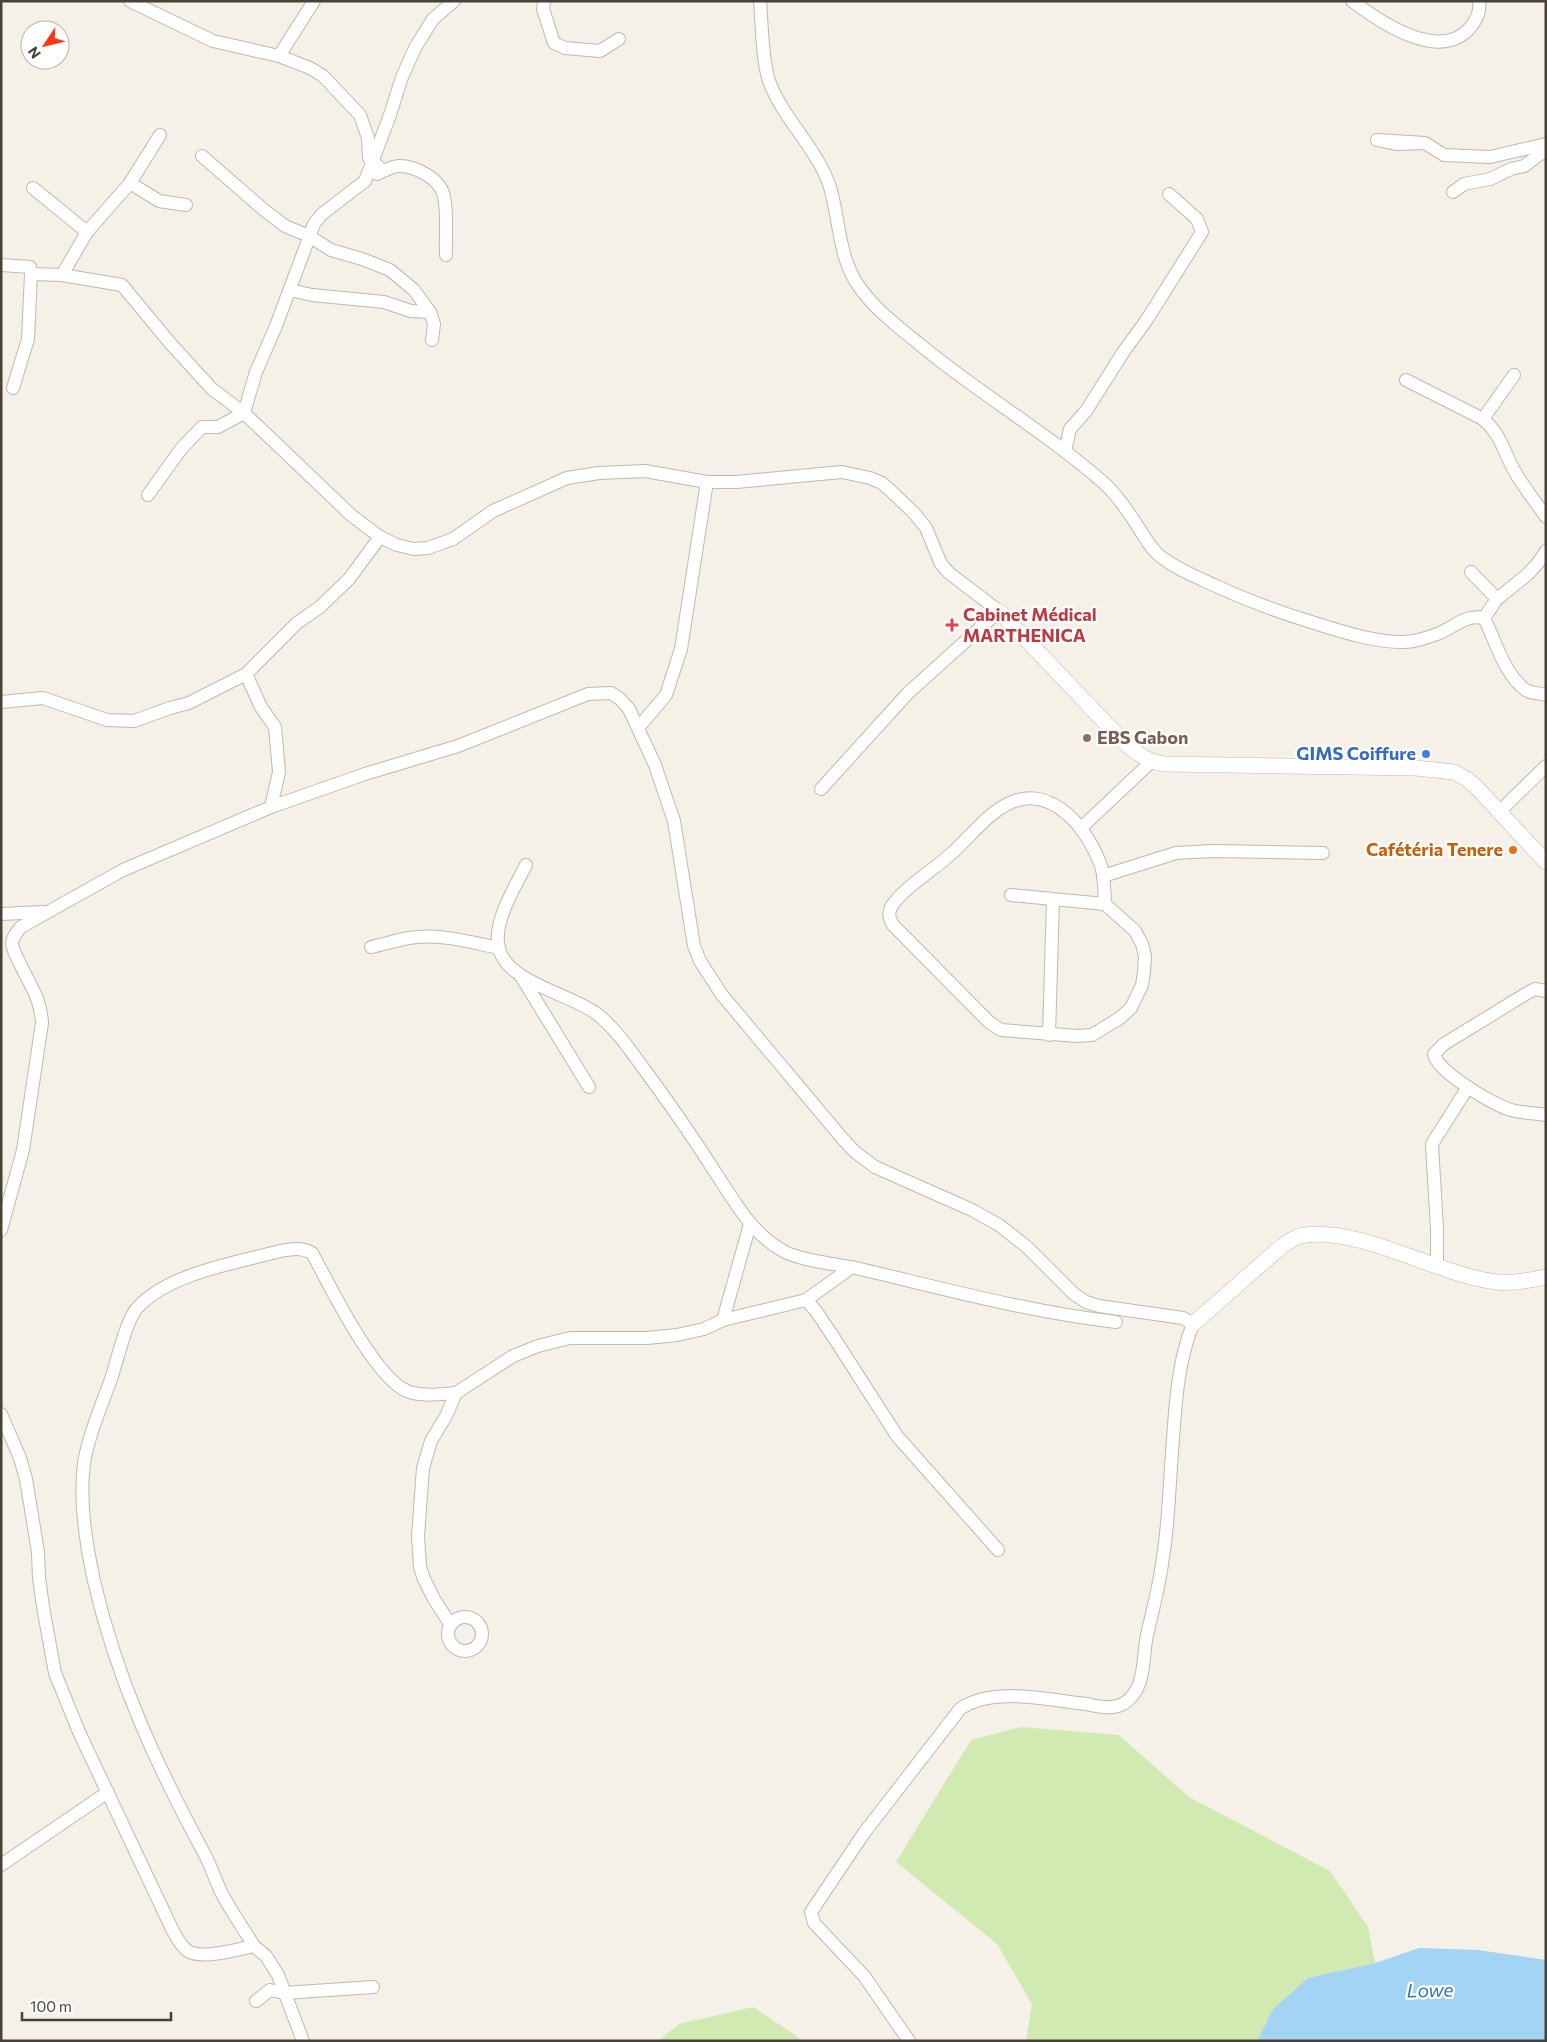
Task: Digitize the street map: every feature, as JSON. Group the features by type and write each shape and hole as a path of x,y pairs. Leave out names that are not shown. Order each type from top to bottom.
{"street":[{"path":"130,1 157,16 213,41 279,56 310,68 323,76 356,110 366,131 369,158 383,171"},
{"path":"155,1 157,16"},
{"path":"279,56 314,1"},
{"path":"365,180 402,77 416,48 433,19 454,1"},
{"path":"544,1 543,9 554,43 565,48 600,51 619,39"},
{"path":"760,1 768,79 785,111 815,156 829,185 844,255 850,273 861,290 886,316 943,364 1065,451 1105,485 1117,497 1150,545 1160,556 1194,576 1256,603 1310,622 1377,641 1424,639 1440,633 1465,619 1484,618"},
{"path":"1352,1 1364,11 1410,36 1436,42 1450,41 1467,30 1477,19 1480,1"},
{"path":"62,275 87,232 130,183 160,135"},
{"path":"1425,144 1444,155 1490,157 1546,144"},
{"path":"1453,192 1464,184 1490,180 1511,169 1524,166 1546,148"},
{"path":"202,156 285,226 309,236 331,250 390,270 414,290 430,312 434,324 432,340"},
{"path":"148,496 181,449 202,427 218,427 244,413 256,372 290,290 309,236 322,214 365,180 383,171 399,166 414,169 426,174 440,187 444,196 446,255"},
{"path":"130,183 159,200 186,205"},
{"path":"33,188 75,220 87,232"},
{"path":"1065,451 1070,429 1086,410 1146,321 1202,232 1197,219 1169,194"},
{"path":"1,265 30,267 32,274 28,339 13,388"},
{"path":"32,274 62,275 122,285 170,343 212,389 244,413 351,515 380,537 397,545 414,549 428,548 453,539 493,511 567,478 645,471 707,482 744,481 842,472 858,474 882,483 914,513 926,528 941,564 949,573 1000,611 1139,756 1151,762 1164,764 1441,770 1454,772 1467,779 1546,862"},
{"path":"290,290 312,295 384,302 411,311 430,312"},
{"path":"1483,419 1514,375"},
{"path":"1406,380 1483,419 1492,426 1514,470 1546,517"},
{"path":"638,728 666,695 681,649 707,482"},
{"path":"1,702 44,698 107,720 134,722 189,703 246,674 297,623 320,607 349,579 380,537"},
{"path":"1484,618 1497,599 1528,574 1546,550"},
{"path":"1471,572 1497,599"},
{"path":"821,789 916,686 1000,611"},
{"path":"1484,618 1515,679 1527,691 1546,695"},
{"path":"246,674 260,707 275,727 279,772 271,807"},
{"path":"1,1230 23,1150 42,1023 42,1008 12,943 21,927 123,870 271,807 365,774 458,746 588,694 611,693 620,698 629,709 655,765 670,807 694,946 700,961 728,1002 842,1138 855,1152 875,1167 972,1210 998,1225 1027,1247 1062,1283 1086,1302 1099,1306 1183,1318 1193,1324"},
{"path":"1080,828 1151,762"},
{"path":"1499,812 1546,766"},
{"path":"1011,896 1105,904 1135,931 1142,944 1145,956 1144,972 1137,998 1131,1008 1120,1018 1092,1035 1049,1035 1001,1030 989,1022 893,925 889,912 902,896 994,814 1014,801 1034,800 1056,805 1080,828 1092,846 1101,866 1105,904"},
{"path":"1103,876 1163,856 1184,852 1323,853"},
{"path":"526,865 506,904 499,931 499,948 510,965 521,976 588,1087"},
{"path":"1049,1035 1054,900"},
{"path":"1,914 46,912"},
{"path":"371,947 411,938 431,937 454,939 499,948"},
{"path":"521,976 584,1004 605,1020 677,1114 750,1224 787,1253 998,1302 1068,1316 1116,1322"},
{"path":"1546,991 1535,989 1520,997 1436,1051 1435,1058 1439,1064 1468,1087 1510,1110 1546,1115"},
{"path":"1437,1265 1432,1144 1468,1087"},
{"path":"723,1320 750,1224"},
{"path":"909,2041 864,1976 814,1923 811,1912 864,1833 960,1709 970,1702 996,1698 1025,1697 1107,1708 1122,1705 1133,1695 1145,1662 1147,1636 1164,1556 1177,1392 1187,1338 1193,1324 1282,1246 1295,1237 1305,1234 1348,1238 1496,1282 1510,1283 1546,1277"},
{"path":"303,2041 272,1963 254,1946 221,1892 207,1859 156,1762 113,1652 88,1554 83,1503 84,1464 101,1404 137,1308 152,1295 176,1280 280,1251 297,1248 307,1250 312,1253 370,1355 388,1378 409,1392 424,1395 456,1393 513,1356 538,1346 570,1338 647,1338 677,1335 704,1329 723,1320 806,1300 852,1267"},
{"path":"806,1300 816,1311 897,1436 998,1550"},
{"path":"450,1624 424,1579 420,1567 418,1536 422,1468 431,1442 456,1393"},
{"path":"1,1414 20,1458 26,1479 38,1552 44,1615 55,1673 79,1732 180,1944 188,1952 199,1954 254,1946"},
{"path":"1,1865 108,1792"},
{"path":"256,2001 270,1990 284,1993 373,1987"}],"green space":[{"path":"1021,1727 1119,1735 1189,1797 1330,1871 1368,1927 1375,1963 1308,1978 1273,2009 1257,2041 1026,2041 1032,2004 997,1944 896,1862 971,1740"},
{"path":"753,2007 804,2041 658,2041 679,2024"}],"water":[{"name":"Lowe","path":"1419,1948 1478,1950 1546,1960 1546,2041 1257,2041 1273,2009 1308,1978 1375,1963"}],"place":[{"name":"Cabinet Médical MARTHENICA","path":"952,625"},
{"name":"EBS Gabon","path":"1087,738"},
{"name":"GIMS Coiffure","path":"1426,754"},
{"name":"Cafétéria Tenere","path":"1513,850"}]}
